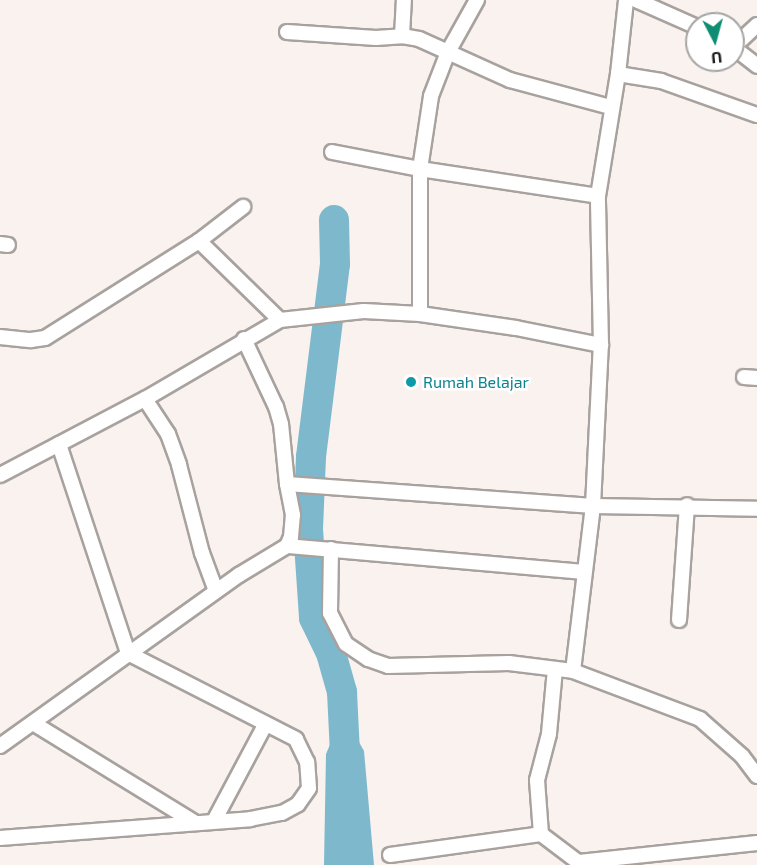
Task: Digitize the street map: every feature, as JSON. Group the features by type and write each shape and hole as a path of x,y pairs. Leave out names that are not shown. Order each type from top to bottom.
{"street":[{"path":"402,36 404,0"},
{"path":"420,314 420,169 431,96 448,52 477,0"},
{"path":"573,672 593,506 601,345 598,196 610,107 618,74 626,0"},
{"path":"636,0 685,22"},
{"path":"757,26 733,47 757,66"},
{"path":"287,32 376,38 402,36 419,39 510,80 610,107"},
{"path":"618,74 662,81 757,116"},
{"path":"332,152 420,169 598,196"},
{"path":"0,337 31,340 45,338 199,241 243,207"},
{"path":"199,241 280,320"},
{"path":"0,475 145,399 280,320 364,311 420,314 516,328 601,345"},
{"path":"244,339 276,407 281,424 293,524 289,547"},
{"path":"145,399 168,434 179,465 202,553 216,591"},
{"path":"0,837 214,821 282,813 298,804 309,788 307,762 296,740 128,653 59,444"},
{"path":"289,484 593,506 687,505 757,509"},
{"path":"679,620 687,505"},
{"path":"0,746 216,591 289,547 584,572"},
{"path":"328,549 330,613 346,644 368,659 388,666 509,663 573,672 700,719 742,756 757,776"},
{"path":"555,669 549,734 537,780 541,834 563,853 581,863 757,843"},
{"path":"33,723 194,822"},
{"path":"214,821 265,725"},
{"path":"390,855 541,834"},
{"path":"687,850 689,865"}],"water":[{"path":"343,714 364,751 374,865 324,865 326,754"}],"waterway":[{"path":"334,220 335,264 311,457 308,529 314,618 331,653 342,692 345,754"}],"place":[{"name":"Rumah Belajar","path":"411,382"}]}
